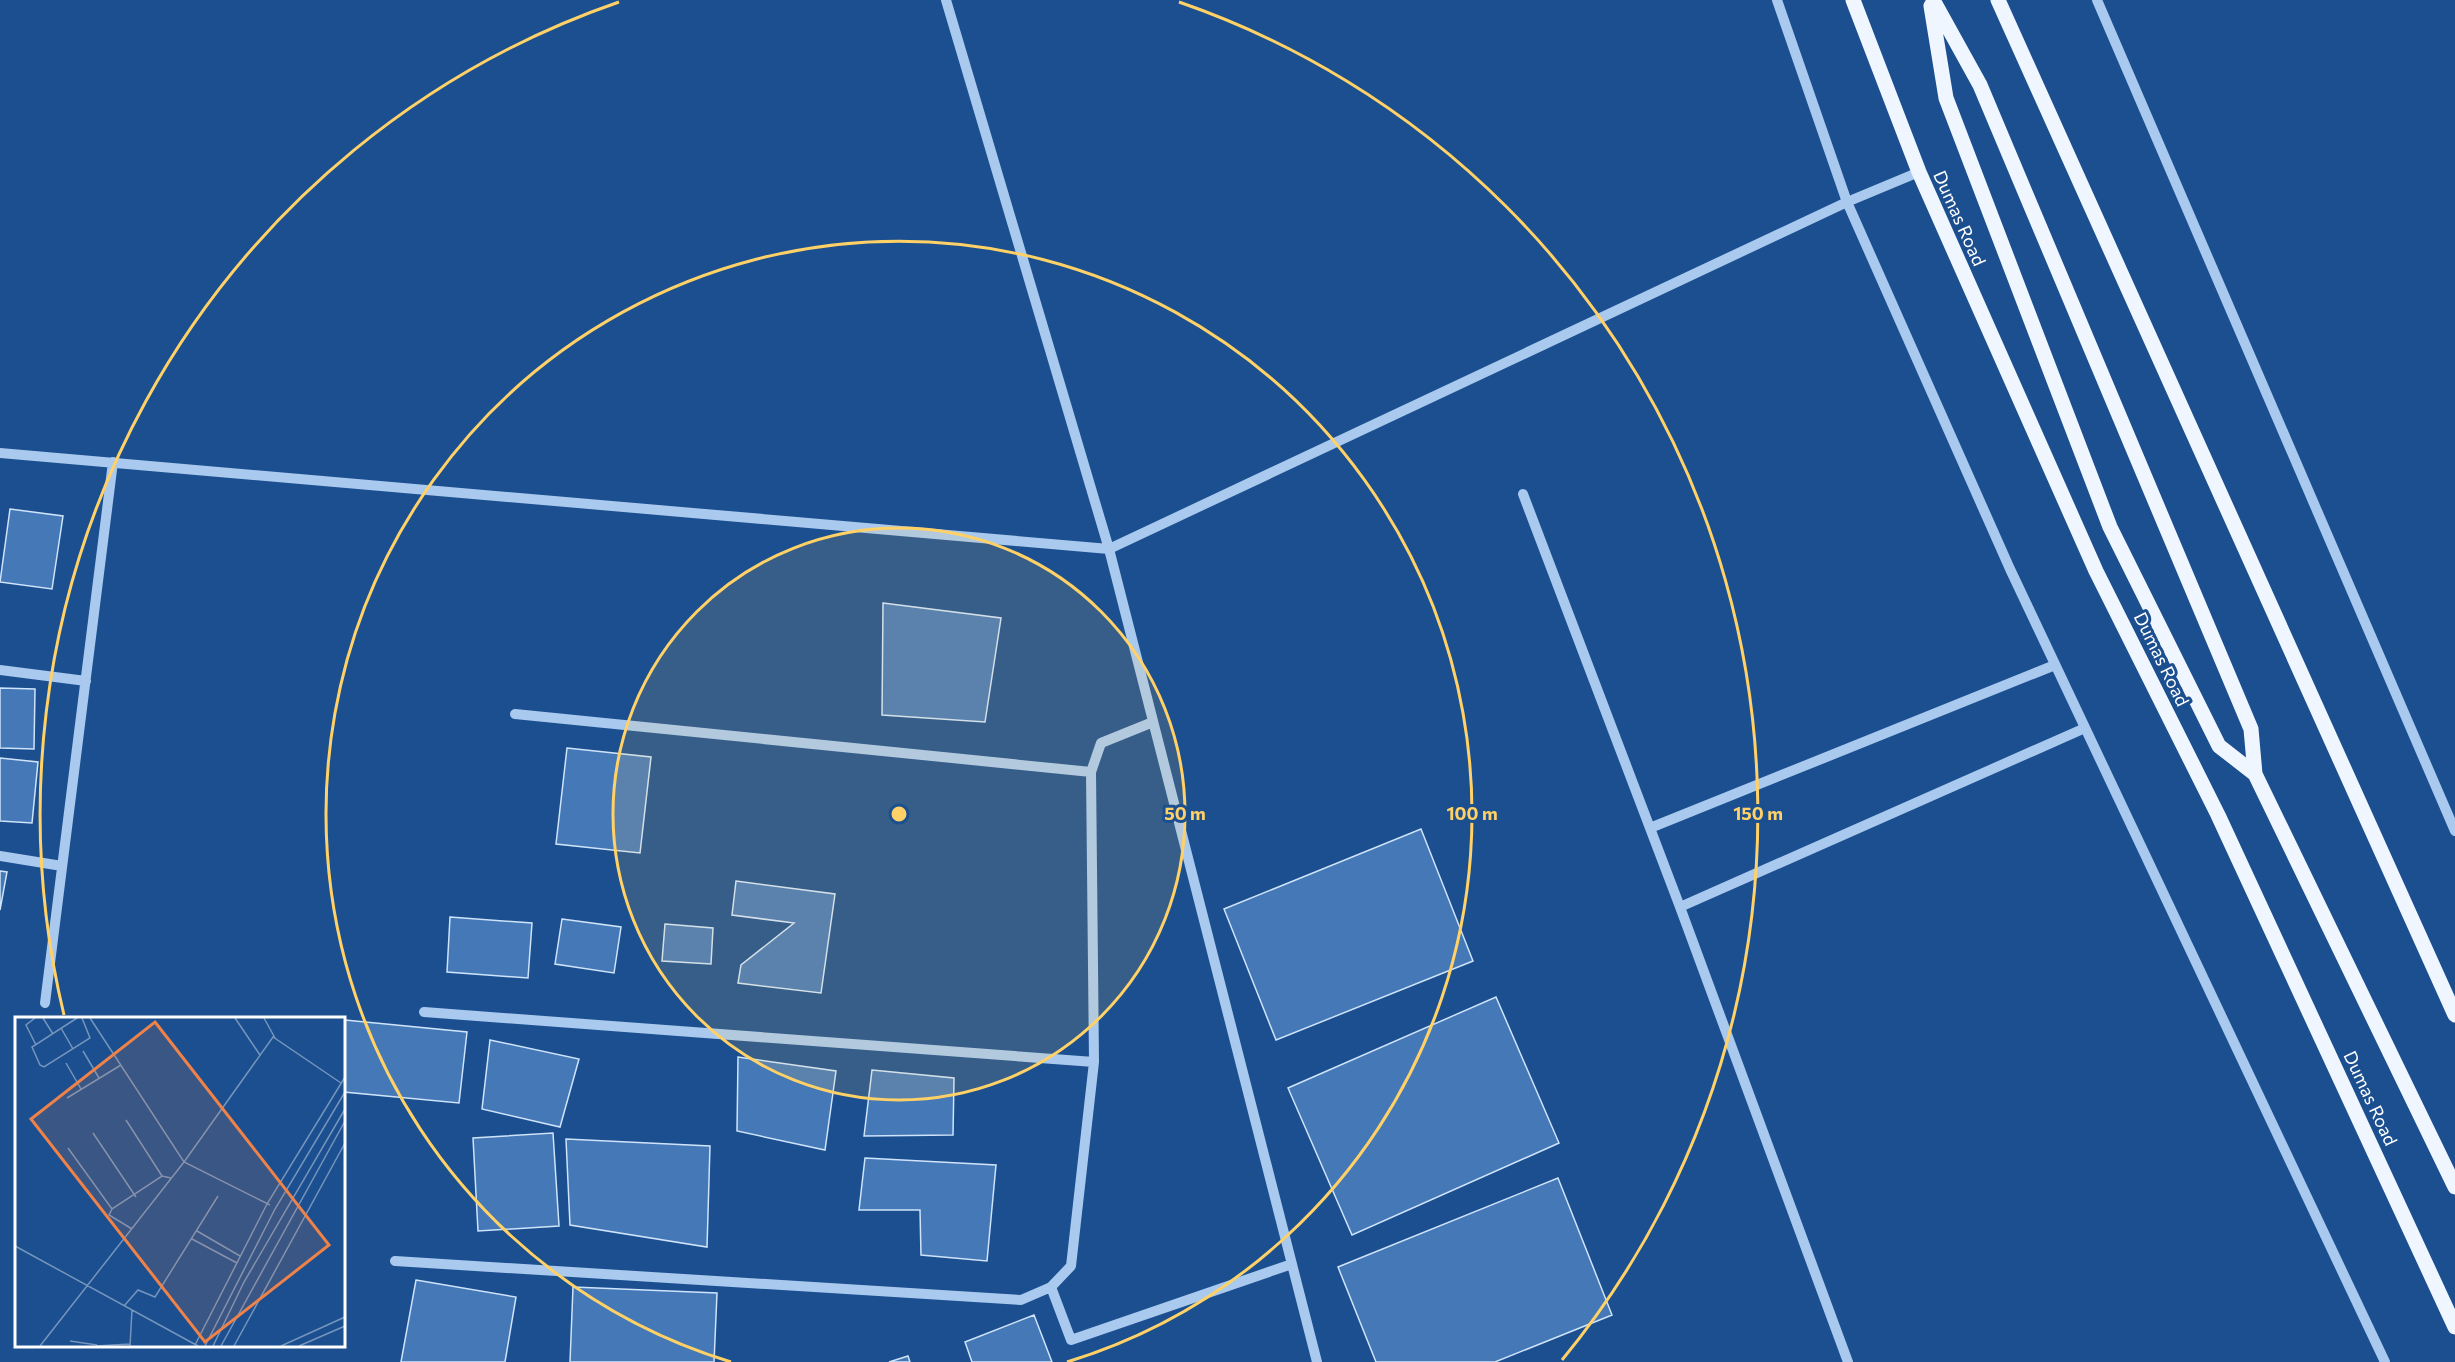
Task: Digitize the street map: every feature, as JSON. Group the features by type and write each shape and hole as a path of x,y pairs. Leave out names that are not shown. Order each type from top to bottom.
{"main road":[{"name":"Dumas Road","path":"1853,0 1919,172 2096,571 2218,815 2455,1327"},
{"path":"1931,0 1980,85 2251,729 2255,774 2455,1187"},
{"path":"1931,0 1946,98 2110,527 2219,746 2255,774"},
{"path":"1998,0 2455,1015"}],"street":[{"path":"946,0 1109,549 1317,1362"},
{"path":"1777,0 1847,202 2010,569 2385,1362"},
{"path":"2097,0 2455,831"},
{"path":"0,453 1109,549 1847,202 1919,172"},
{"path":"45,1003 113,462"},
{"path":"1523,494 1680,908 1848,1362"},
{"path":"1650,828 2055,665"},
{"path":"0,670 86,681"},
{"path":"515,714 1091,772"},
{"path":"395,1261 1021,1300 1051,1287 1071,1266 1094,1062 1091,772 1101,743 1153,722"},
{"path":"1680,908 2085,728"},
{"path":"0,856 62,866"},
{"path":"424,1012 1094,1062"},
{"path":"1051,1287 1071,1340 1292,1264"}],"building":[{"path":"10,509 63,516 52,589 0,582"},
{"path":"883,603 1001,618 985,722 882,715"},
{"path":"0,688 35,689 34,749 0,748"},
{"path":"567,748 651,757 640,853 556,844"},
{"path":"0,758 38,762 32,823 0,821"},
{"path":"1421,829 1473,961 1276,1040 1224,909"},
{"path":"0,871 7,872 0,910"},
{"path":"736,881 835,894 821,993 738,983 741,965 794,923 732,915"},
{"path":"450,917 532,923 528,978 447,972"},
{"path":"562,919 621,927 614,973 555,964"},
{"path":"665,924 713,928 711,964 662,961"},
{"path":"1496,997 1559,1143 1352,1235 1288,1088"},
{"path":"345,1020 467,1032 459,1103 345,1092"},
{"path":"490,1040 579,1059 560,1127 482,1109"},
{"path":"738,1057 836,1071 825,1150 737,1131"},
{"path":"872,1070 954,1078 953,1135 864,1136"},
{"path":"553,1133 559,1226 478,1231 473,1138"},
{"path":"566,1139 710,1146 707,1247 570,1225"},
{"path":"865,1158 996,1165 987,1261 921,1255 920,1210 859,1210"},
{"path":"1558,1178 1612,1315 1495,1362 1376,1362 1338,1267"},
{"path":"416,1280 516,1297 505,1362 401,1362"},
{"path":"573,1287 717,1293 714,1362 570,1362"},
{"path":"1034,1315 1052,1362 972,1362 965,1342"},
{"path":"908,1356 910,1362 889,1362"}]}
